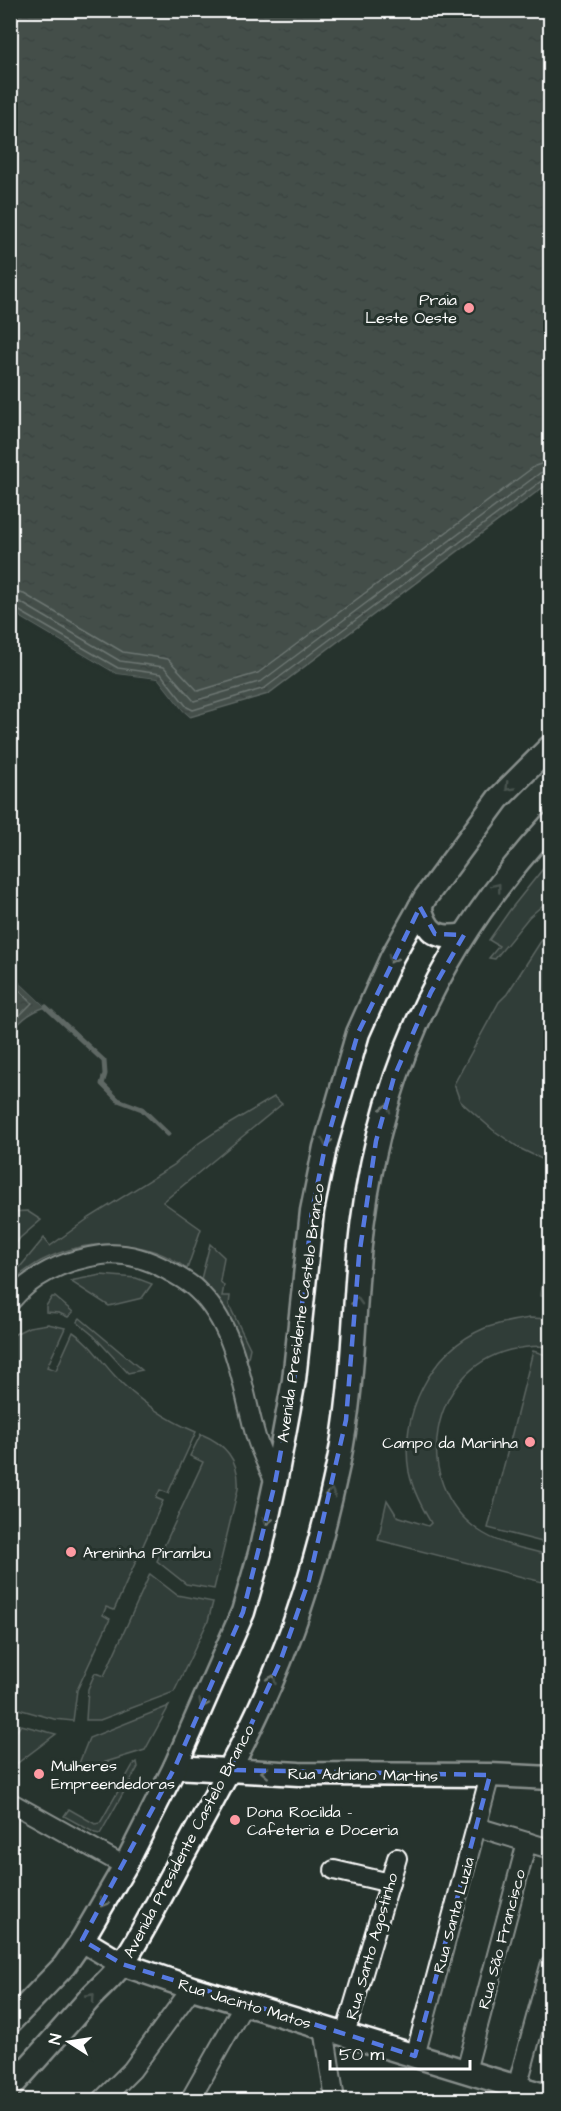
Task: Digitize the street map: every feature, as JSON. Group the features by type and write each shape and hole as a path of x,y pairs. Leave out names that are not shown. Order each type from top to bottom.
{"main road":[{"name":"Avenida Presidente Castelo Branco","path":"10,2022 64,1966 82,1940 125,1866 175,1767 243,1612 260,1553 294,1380 312,1211 325,1147 358,1033 392,957 430,890 498,799 550,747"},
{"name":"Avenida Presidente Castelo Branco","path":"10,2088 122,1964 230,1770 280,1662 309,1580 338,1465 354,1349 359,1256 366,1198 376,1141 394,1077 431,992 464,935 521,857 550,825"},
{"path":"420,907 428,928 435,933 450,938 464,935"},
{"name":"Rua Adriano Martins","path":"175,1767 299,1774 490,1775 550,1778"},
{"name":"Rua Jacinto Matos","path":"82,1940 122,1964 192,1988 550,2097"}],"street":[{"path":"10,1302 44,1273 86,1257 124,1255 145,1260 178,1277 198,1291 215,1311 225,1331 239,1368 257,1439 275,1484"},
{"name":"Rua Santa Luzia","path":"414,2056 490,1775"},
{"path":"10,1802 125,1866"},
{"path":"477,1827 550,1849"},
{"name":"Rua São Francisco","path":"466,2071 527,1842"},
{"name":"Rua Santo Agostinho","path":"335,2031 390,1883 397,1858"},
{"path":"333,1870 390,1883"},
{"path":"517,2087 550,1966"},
{"path":"102,2100 132,2070 192,1988"},
{"path":"190,2100 244,2004"},
{"path":"334,2100 335,2031"}],"highlighted area":[{"path":"420,907 435,934 464,935 431,992 394,1077 376,1141 359,1256 346,1420 309,1580 280,1662 230,1770 490,1775 415,2056 122,1964 82,1940 175,1767 243,1612 275,1483 294,1380 312,1211 325,1147 358,1033"}],"shaded area":[{"path":"550,860 550,899 529,917 495,959 489,958 499,946 489,940"},
{"path":"550,929 550,1163 521,1149 493,1130 460,1101 454,1084 499,1002 507,994"},
{"path":"274,1097 282,1104 163,1202 201,1229 187,1269 153,1251 135,1246 96,1245 59,1253 29,1268 11,1282 11,1278 44,1238 50,1246 89,1218 174,1165 214,1133"},
{"path":"27,1211 41,1220 20,1238 11,1251 11,1212"},
{"path":"550,1216 550,1298 541,1296"},
{"path":"210,1244 224,1257 220,1281 224,1286 222,1296 230,1296 229,1305 250,1348 247,1362 216,1297 201,1279"},
{"path":"101,1275 136,1278 152,1284 142,1298 109,1306 70,1281"},
{"path":"52,1297 73,1312 68,1317 59,1313 46,1312 46,1306"},
{"path":"80,1318 142,1370 128,1373 94,1336 77,1322"},
{"path":"530,1318 550,1319 550,1347 510,1350 483,1362 461,1380 446,1403 438,1430 437,1458 443,1485 457,1510 486,1535 513,1546 550,1555 550,1584 378,1540 387,1500 397,1516 428,1526 431,1523 413,1486 407,1450 414,1407 434,1369 466,1338 485,1328"},
{"name":"Areninha Pirambu","path":"48,1324 65,1328 47,1367 56,1370 73,1332 132,1393 163,1415 196,1432 168,1493 160,1490 156,1498 163,1501 114,1610 106,1607 103,1615 110,1619 77,1690 73,1721 54,1719 11,1707 11,1336 29,1327"},
{"name":"Campo da Marinha","path":"533,1351 550,1356 550,1544 488,1528"},
{"path":"201,1434 218,1443 230,1455 237,1470 238,1479 238,1489 214,1589 186,1584 157,1561 203,1462 190,1456"},
{"path":"150,1574 177,1595 213,1602 208,1621 174,1692 100,1720 86,1720 88,1689 95,1673 104,1676"},
{"path":"169,1706 145,1750 76,1771 89,1738"},
{"path":"21,1725 56,1734 11,1768 11,1739"},
{"path":"137,1762 138,1767 100,1834 64,1816 69,1809 95,1824 100,1823 133,1765"}],"water":[{"path":"10,11 550,11 550,482 268,694 190,717 158,679 116,674 11,612"},
{"path":"11,974 46,1007 24,1018 16,1027 11,1038"}],"pier":[{"path":"11,612 116,674 158,679 192,719 188,719 181,713 157,682 115,677 11,616"},
{"path":"10,971 48,1004 48,1009 11,974"}],"waterway":[{"path":"46,1007 104,1061 105,1074 102,1084 118,1100 142,1109 168,1134"}],"place":[{"name":"Praia Leste Oeste","path":"469,308"},
{"name":"Campo da Marinha","path":"530,1442"},
{"name":"Areninha Pirambu","path":"71,1552"},
{"name":"Mulheres Empreendedoras","path":"39,1774"},
{"name":"Dona Rocilda - Cafeteria e Doceria","path":"235,1820"}]}
